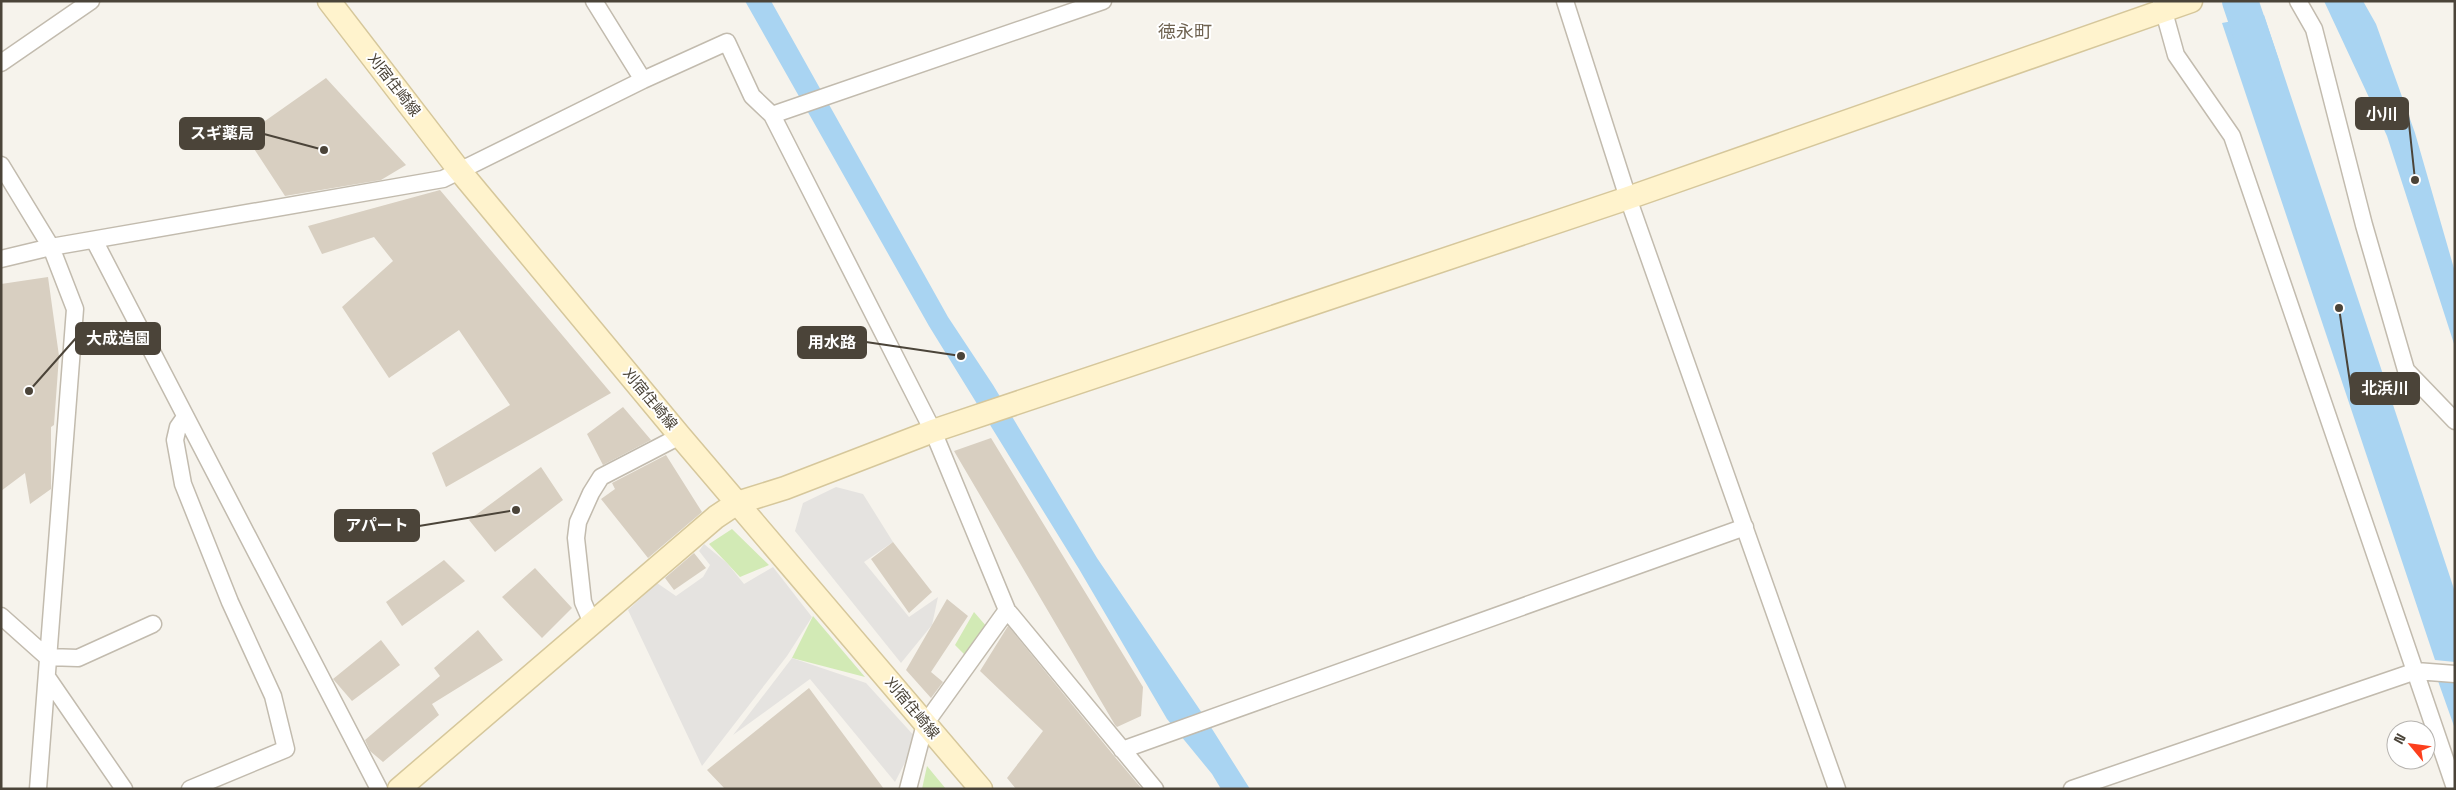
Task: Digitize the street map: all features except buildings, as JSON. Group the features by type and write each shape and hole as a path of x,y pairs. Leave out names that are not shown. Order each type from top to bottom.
{"street":[{"path":"1,63 91,1"},
{"name":"刈宿住崎線","path":"329,1 459,170 680,436 980,789"},
{"path":"594,1 642,80"},
{"path":"772,115 1104,1"},
{"path":"1565,1 1628,198 1837,789"},
{"path":"2298,1 2314,29 2364,225 2406,370 2455,420"},
{"path":"399,789 716,517 738,503 785,488 933,431 1628,198 2174,4 2176,55 2232,136 2421,672 2455,788"},
{"path":"1,259 51,247 443,179 642,80 727,42 752,96 772,115 933,431 1007,610 1155,789"},
{"path":"1,165 51,247 76,309 38,789"},
{"path":"94,240 379,789"},
{"path":"185,417 178,427 175,440 183,484 230,602 272,696 286,749 190,789"},
{"path":"592,623 583,602 576,538 578,522 591,494 601,477 680,436"},
{"path":"1122,750 1745,527"},
{"path":"908,789 925,724 1007,610"},
{"path":"1,616 47,657 78,658 153,624"},
{"path":"2072,789 2421,672 2455,674"},
{"path":"47,677 124,789"}],"green space":[{"path":"732,529 769,565 740,577 709,544"},
{"path":"974,612 987,627 967,657 955,645"},
{"path":"813,616 865,677 792,658"},
{"path":"927,766 946,789 922,789"}],"shaded area":[{"path":"836,487 863,494 893,542 864,562 909,617 938,597 932,625 901,663 795,531 803,503"},
{"path":"704,544 727,563 744,584 773,567 812,617 787,656 702,766 628,610 657,583 676,596 703,577 710,565 699,551"},
{"path":"792,658 866,683 917,739 895,782 810,679 733,735"}],"water":[{"path":"745,1 771,1 948,317 993,385 1097,558 1202,713 1250,789 1221,789 1212,774 1167,719 1079,569 929,326"},
{"path":"2324,1 2363,1 2376,24 2415,133 2455,272 2455,347 2387,136"},
{"path":"2264,15 2455,592 2455,662 2435,660 2222,23"},
{"path":"2438,681 2455,681 2455,729"}],"waterway":[{"path":"2240,1 2262,66"}],"place":[{"name":"スギ薬局","path":"324,150"},
{"name":"小川","path":"2415,180"},
{"name":"北浜川","path":"2339,308"},
{"name":"用水路","path":"961,356"},
{"name":"大成造園","path":"29,391"},
{"name":"アパート","path":"516,510"}],"district":[{"name":"徳永町","path":"1185,32"}]}
